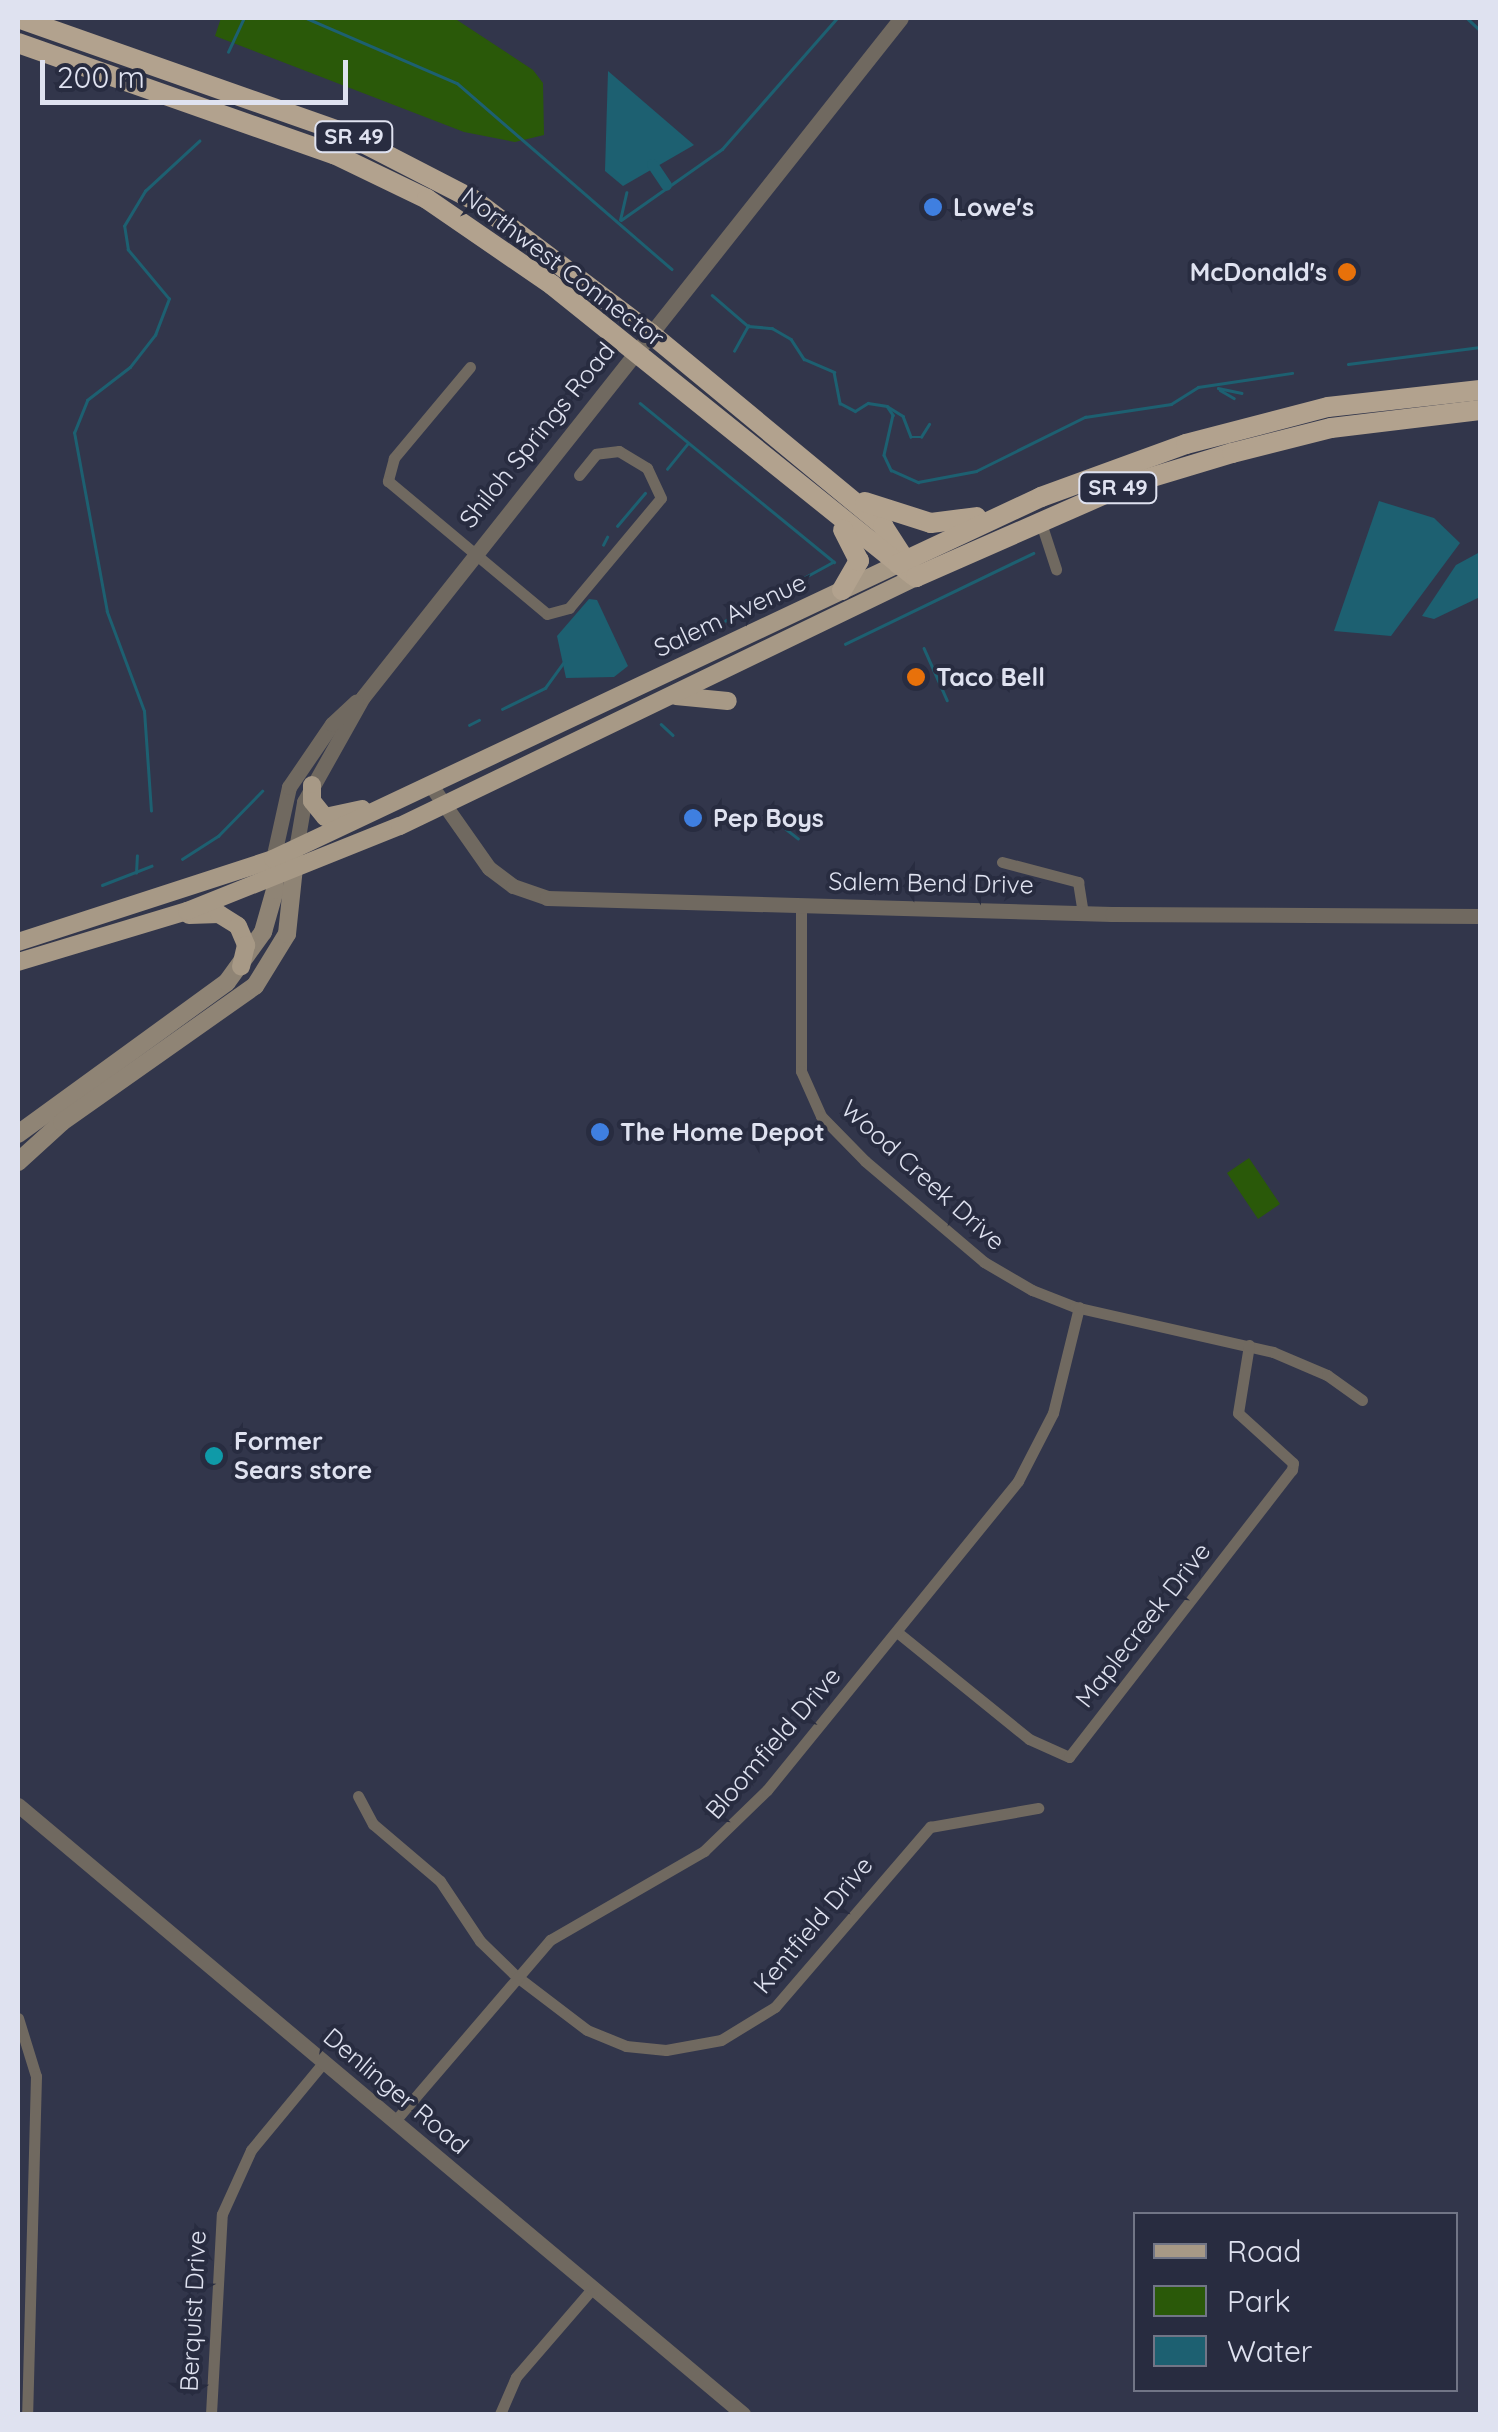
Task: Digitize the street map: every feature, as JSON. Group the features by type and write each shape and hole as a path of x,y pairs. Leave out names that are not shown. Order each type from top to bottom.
{"highway":[{"name":"Northwest Connector","path":"18,18 278,108 407,162 532,240 835,486"},
{"name":"Northwest Connector","path":"18,43 269,130 396,182 518,259 827,508 907,567"},
{"path":"1330,418 1433,405 1471,391"},
{"name":"Salem Avenue","path":"907,567 1041,497 1186,444 1330,418 1480,410"},
{"name":"Salem Avenue","path":"907,567 1330,418"},
{"name":"SR 49","path":"835,486 900,517 931,523 1041,497"},
{"path":"835,486 883,526 907,567"},
{"path":"827,508 859,561 842,590"}],"main road":[{"name":"Salem Avenue","path":"18,962 164,918 273,868 296,849 842,590 907,567"},
{"name":"Salem Avenue","path":"18,942 273,868 295,870 445,806 666,697 907,567"},
{"path":"666,697 703,694 728,701"},
{"path":"312,785 312,801 325,817 392,806"},
{"name":"Shiloh Springs Road","path":"18,1162 62,1122 255,986 287,934 296,849"},
{"name":"Shiloh Springs Road","path":"18,1134 57,1100 208,997 241,966 263,932 273,868"},
{"path":"164,918 200,913 229,919 245,941 241,966"},
{"path":"18,954 86,922"}],"street":[{"name":"Shiloh Springs Road","path":"273,868 282,808 302,762 363,696 900,18"},
{"path":"470,367 387,474 400,497 542,612 569,608 662,492 647,468 618,451 596,454 579,474"},
{"path":"1040,520 1056,569"},
{"name":"Shiloh Springs Road","path":"296,849 312,785 363,696"},
{"name":"Salem Bend Drive","path":"432,787 488,868 527,893 572,901 1480,916"},
{"path":"1002,862 1078,882 1083,912"},
{"name":"Wood Creek Drive","path":"801,906 798,1055 821,1116 984,1262 1079,1307 1249,1345 1308,1365 1362,1400"},
{"name":"Bloomfield Drive","path":"394,2122 516,1976 575,1920 720,1839 896,1632 1033,1458 1056,1400 1079,1307"},
{"name":"Maplecreek Drive","path":"896,1632 1030,1740 1069,1757 1292,1470 1293,1463 1238,1413 1249,1345"},
{"name":"Kentfield Drive","path":"358,1796 373,1824 440,1882 480,1941 516,1976 587,2030 626,2046 666,2050 721,2040 788,1994 920,1834 954,1818 1038,1808"},
{"name":"Denlinger Road","path":"18,1805 743,2414"},
{"path":"18,2018 36,2076 27,2414"},
{"name":"Berquist Drive","path":"211,2414 222,2214 251,2150 323,2063"},
{"path":"500,2414 516,2377 592,2289"}],"green space":[{"path":"221,18 454,18 533,70 543,83 544,135 515,142 464,132 215,36"},
{"path":"1249,1158 1280,1204 1258,1219 1227,1173"}],"water":[{"path":"608,71 694,145 623,186 605,171"},
{"path":"1379,501 1434,518 1460,543 1391,636 1334,631"},
{"path":"1480,552 1480,597 1434,619 1422,616 1456,565"},
{"path":"589,599 597,600 628,666 614,677 566,678 557,636"}],"waterway":[{"path":"228,52 244,18"},
{"path":"306,18 457,83 672,269"},
{"path":"621,220 722,149 837,18"},
{"path":"1467,18 1480,30"},
{"path":"151,811 144,711 107,612 74,433 87,400 130,367 155,335 169,299 128,250 124,226 145,191 199,141"},
{"path":"652,164 666,185"},
{"path":"620,220 626,193"},
{"path":"712,295 748,326 772,328 791,339 804,359 834,372 840,403 855,411 868,403 887,406 893,415 884,455 891,470 918,482 976,471 1085,417 1171,404 1198,387 1292,373"},
{"path":"734,351 748,326"},
{"path":"1348,364 1480,347"},
{"path":"1218,388 1241,393"},
{"path":"1220,390 1234,398"},
{"path":"640,403 834,562 726,621"},
{"path":"887,406 903,416 911,437 921,437 929,424"},
{"path":"667,469 688,443"},
{"path":"617,526 645,493"},
{"path":"603,545 607,537"},
{"path":"845,644 1033,553"},
{"path":"924,648 947,700"},
{"path":"502,709 545,688 563,663"},
{"path":"469,725 479,720"},
{"path":"661,724 673,735"},
{"path":"182,859 218,836 262,791"},
{"path":"772,818 798,838"},
{"path":"136,873 137,856"},
{"path":"102,885 151,866"}],"place":[{"name":"Lowe's","path":"933,207"},
{"name":"McDonald's","path":"1347,272"},
{"name":"Taco Bell","path":"916,677"},
{"name":"Pep Boys","path":"693,818"},
{"name":"The Home Depot","path":"600,1132"},
{"name":"Former Sears store","path":"214,1456"}]}
